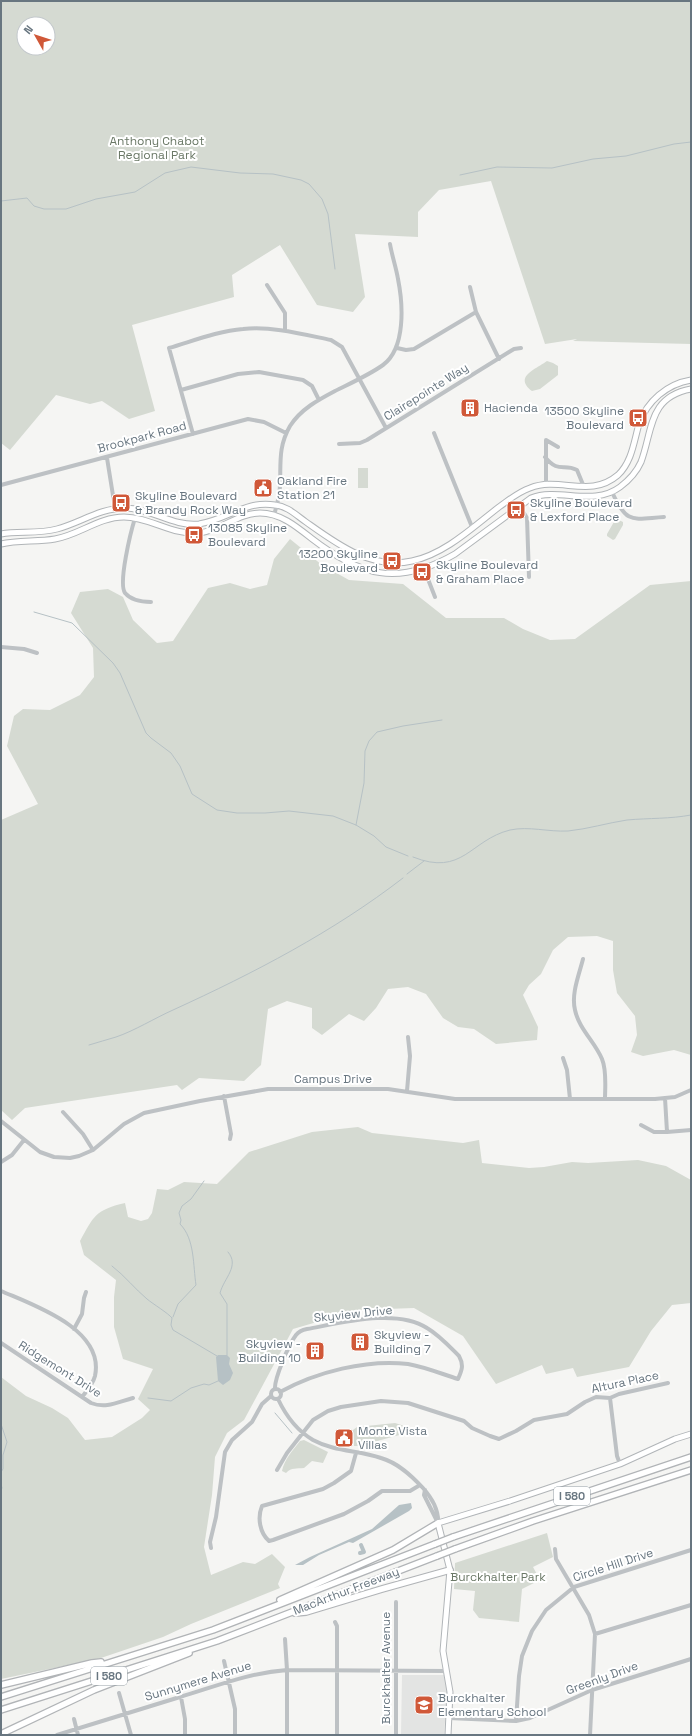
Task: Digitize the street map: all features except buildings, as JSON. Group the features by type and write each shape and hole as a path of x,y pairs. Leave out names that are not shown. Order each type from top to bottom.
{"highway":[{"name":"MacArthur Freeway","path":"1,1697 189,1638 435,1544 691,1457"},
{"name":"MacArthur Freeway","path":"1,1710 217,1641 455,1549 540,1519 691,1470"},
{"path":"238,1620 312,1585 384,1555 438,1523"},
{"path":"288,1614 306,1612 450,1570"},
{"path":"1,1734 94,1690 168,1663 217,1641"},
{"path":"1,1685 92,1663 109,1662"},
{"path":"1,1716 13,1706"}],"main road":[{"path":"1,534 55,529 115,508 141,510 180,523 198,524 251,505 262,503 277,505 292,512 353,553 373,560 396,563 409,562 423,558 451,544 520,493 536,486 546,484 584,487 598,486 609,482 619,474 627,464 640,422 647,408 668,387 681,381 691,380"},
{"path":"1,544 56,539 109,519 124,517 134,518 177,531 199,533 212,530 256,513 274,515 293,524 336,556 364,570 401,573 424,569 455,554 530,498 544,494 588,497 612,492 626,482 641,462 650,426 655,414 673,395 691,389"},
{"path":"448,1735 450,1692 443,1651 450,1570 438,1523 510,1501 620,1464 675,1439 691,1434"}],"street":[{"path":"274,515 280,485 280,458 286,433 298,416 319,400 384,364 396,348 401,331 401,316 399,282 390,244"},
{"path":"268,285 285,313 285,331"},
{"path":"470,287 476,312 499,359"},
{"path":"396,348 406,350 414,349 476,312"},
{"path":"193,434 168,348 230,331 257,328 285,331 336,342 342,347 386,428"},
{"name":"Clairepointe Way","path":"339,444 360,442 386,428 514,349 521,348"},
{"path":"181,390 238,374 259,372 303,380 312,386 319,400"},
{"name":"Brookpark Road","path":"1,485 107,458 248,419 264,422 286,433"},
{"path":"434,433 472,527"},
{"path":"546,484 546,440 558,446"},
{"path":"545,457 552,465 556,467 577,470 584,487"},
{"path":"107,458 115,508"},
{"path":"612,492 618,506 624,514 642,520 664,517"},
{"path":"520,505 527,518 529,577"},
{"path":"134,518 123,574 123,589 127,595 132,598 140,601 151,602"},
{"path":"424,569 435,597"},
{"path":"1,647 24,649 37,653"},
{"path":"583,959 574,994 575,1009 586,1035 602,1060 605,1099"},
{"path":"407,1092 410,1056 408,1037"},
{"path":"563,1058 567,1070 570,1099"},
{"name":"Campus Drive","path":"1,1121 40,1152 54,1157 70,1158 94,1150 124,1124 144,1113 224,1096 268,1089 388,1089 455,1099 665,1098 675,1097 691,1090"},
{"path":"224,1096 232,1134 230,1139"},
{"path":"665,1098 667,1132"},
{"path":"63,1112 83,1134 94,1150"},
{"path":"641,1125 654,1132 691,1130"},
{"path":"1,1162 12,1155 24,1140"},
{"path":"1,1290 37,1306 81,1334 90,1347 95,1362 95,1376 82,1397"},
{"path":"74,1329 82,1314 86,1292"},
{"name":"Skyview Drive","path":"275,1389 276,1380 293,1339 300,1331 331,1325 390,1318 402,1319 426,1327 437,1335 459,1356 462,1362 463,1369 458,1379 408,1364 372,1364 313,1377 280,1392"},
{"name":"Ridgemont Drive","path":"1,1343 98,1406 107,1406 133,1398"},
{"name":"Altura Place","path":"302,1433 313,1420 328,1411 353,1404 381,1401 408,1403 426,1408 464,1421 472,1428 499,1439 534,1420 567,1414 585,1402 596,1397 610,1398 619,1394 668,1383"},
{"path":"211,1548 210,1542 216,1517 225,1452 232,1440 252,1422 262,1404 271,1396 271,1392 275,1389 280,1392 281,1395 278,1398"},
{"path":"271,1396 274,1399 278,1398"},
{"path":"278,1398 289,1418 302,1433 330,1447 381,1458 405,1470 425,1490 424,1495 438,1523"},
{"path":"610,1398 617,1456 620,1464"},
{"path":"277,1470 287,1453 302,1433"},
{"path":"356,1453 351,1470 334,1483 323,1489 293,1499 262,1506 260,1525 265,1537 269,1541 273,1540 344,1514 368,1501 382,1491 410,1491 420,1485"},
{"path":"555,1550 556,1559 574,1587 589,1615 595,1634 590,1735"},
{"name":"Circle Hill Drive","path":"516,1721 520,1666 528,1639 546,1610 574,1587 691,1550"},
{"name":"Burckhalter Avenue","path":"396,1602 396,1735"},
{"path":"595,1634 691,1605"},
{"path":"335,1622 337,1626 337,1735"},
{"path":"284,1639 287,1670 287,1735"},
{"name":"Greenly Drive","path":"449,1718 516,1721 543,1713 592,1690 691,1659"},
{"path":"224,1661 235,1709 235,1735"},
{"name":"Sunnymere Avenue","path":"57,1735 181,1697 229,1680 264,1672 287,1670 446,1671"},
{"path":"119,1693 131,1735"},
{"path":"181,1697 185,1719 185,1735"},
{"path":"74,1719 78,1735"}],"shaded area":[{"path":"218,1355 227,1355 230,1358 229,1364 233,1373 230,1380 223,1385 218,1381 216,1357"},
{"path":"411,1503 412,1508 409,1511 353,1543 349,1542 319,1555 303,1565 295,1565 372,1529 399,1505"},
{"name":"Burckhalter Elementary School","path":"402,1675 444,1675 446,1678 447,1693 444,1735 401,1735"}],"green space":[{"name":"Anthony Chabot Regional Park","path":"1,1 691,1 691,344 573,341 577,339 545,344 491,181 439,190 418,212 418,237 355,234 365,297 353,312 317,305 280,245 232,275 234,297 132,325 155,411 129,419 102,401 90,404 56,395 10,450 1,443"},
{"path":"547,361 558,366 558,375 540,389 532,391 525,382 525,377 532,370"},
{"path":"358,468 368,468 368,488 358,488"},
{"path":"617,519 623,522 623,525 613,540 607,536 607,534"},
{"path":"290,539 322,565 349,580 403,584 446,618 504,618 523,629 550,640 575,639 650,585 691,581 691,1055 674,1050 643,1056 631,1052 637,1035 635,1016 617,993 613,970 613,941 597,936 568,937 553,950 541,974 529,985 523,995 538,1027 537,1040 496,1044 474,1029 458,1027 443,1018 426,994 408,987 388,989 376,1008 364,1021 349,1014 322,1035 312,1028 312,1008 287,1001 268,1009 261,1065 244,1081 199,1078 182,1090 177,1085 25,1108 12,1120 1,1110 1,820 38,804 7,746 14,716 23,709 50,710 80,695 94,677 93,648 71,613 80,592 108,589 123,597 133,620 157,643 173,641 208,588 230,583 250,589 267,585 274,559"},
{"path":"358,1127 372,1133 463,1143 479,1140 482,1163 529,1168 572,1162 588,1163 638,1160 666,1166 691,1180 691,1303 672,1305 651,1331 629,1367 577,1377 573,1368 546,1374 542,1365 496,1384 463,1336 414,1308 358,1310 293,1329 244,1420 227,1433 215,1457 212,1495 204,1547 211,1575 243,1562 255,1564 272,1554 285,1567 278,1584 280,1588 163,1637 98,1659 1,1679 1,1377 26,1396 52,1408 68,1418 85,1440 112,1437 142,1418 150,1410 138,1399 153,1369 123,1359 114,1327 114,1297 116,1280 84,1255 80,1241 92,1220 96,1215 107,1208 125,1203 128,1217 141,1221 148,1219 152,1213 157,1189 168,1190 184,1182 217,1184 249,1152 312,1132"},
{"path":"395,1423 414,1429 414,1431 359,1446 354,1446 353,1430 357,1427"},
{"path":"304,1440 328,1452 323,1463 312,1461 304,1468 292,1469 286,1473 282,1471 289,1455 300,1441"},
{"name":"Burckhalter Park","path":"547,1533 553,1557 533,1567 540,1580 522,1589 519,1622 479,1618 473,1610 475,1591 454,1589 455,1563"}],"waterway":[{"path":"460,175 497,167 552,168 593,159 626,156 674,144 691,142"},
{"path":"1,201 27,198 34,206 44,209 66,209 96,199 135,192 165,173 191,167 240,173 273,174 301,180 309,184 322,199 328,214 335,269"},
{"path":"34,612 72,623 113,663 120,673 146,733 171,753 180,766 192,794 217,810 237,813 289,811 333,816 356,825 374,836 386,847 408,856"},
{"path":"356,825 364,783 365,751 369,741 377,732 442,720"},
{"path":"413,857 430,862 444,863 455,860 485,841 510,830 531,829 568,831 627,820 691,815"},
{"path":"407,874 424,861"},
{"path":"89,1045 130,1031 263,966 321,934 376,898 403,878"},
{"path":"173,1317 178,1304 196,1285 191,1245 185,1230 180,1224 181,1220 179,1213 182,1206 191,1199 204,1181"},
{"path":"227,1355 227,1304 220,1293 232,1267 231,1257 228,1252"},
{"path":"112,1266 147,1299 172,1318 171,1325 173,1330 217,1356"},
{"path":"148,1398 171,1401 191,1388 204,1384 209,1385 218,1381"},
{"path":"275,1413 292,1433"},
{"path":"1,1424 7,1442 3,1455 3,1469 1,1472"},
{"path":"1,1484 1,1490"},
{"path":"360,1553 364,1552 361,1545"}],"place":[{"name":"Hacienda","path":"470,408"},
{"name":"13500 Skyline Boulevard","path":"638,418"},
{"name":"Oakland Fire Station 21","path":"263,488"},
{"name":"Skyline Boulevard & Brandy Rock Way","path":"121,503"},
{"name":"Skyline Boulevard & Lexford Place","path":"516,510"},
{"name":"13085 Skyline Boulevard","path":"194,535"},
{"name":"13200 Skyline Boulevard","path":"392,561"},
{"name":"Skyline Boulevard & Graham Place","path":"422,572"},
{"name":"Skyview - Building 7","path":"360,1342"},
{"name":"Skyview - Building 10","path":"315,1351"},
{"name":"Monte Vista Villas","path":"344,1438"},
{"name":"Burckhalter Elementary School","path":"424,1705"}]}
